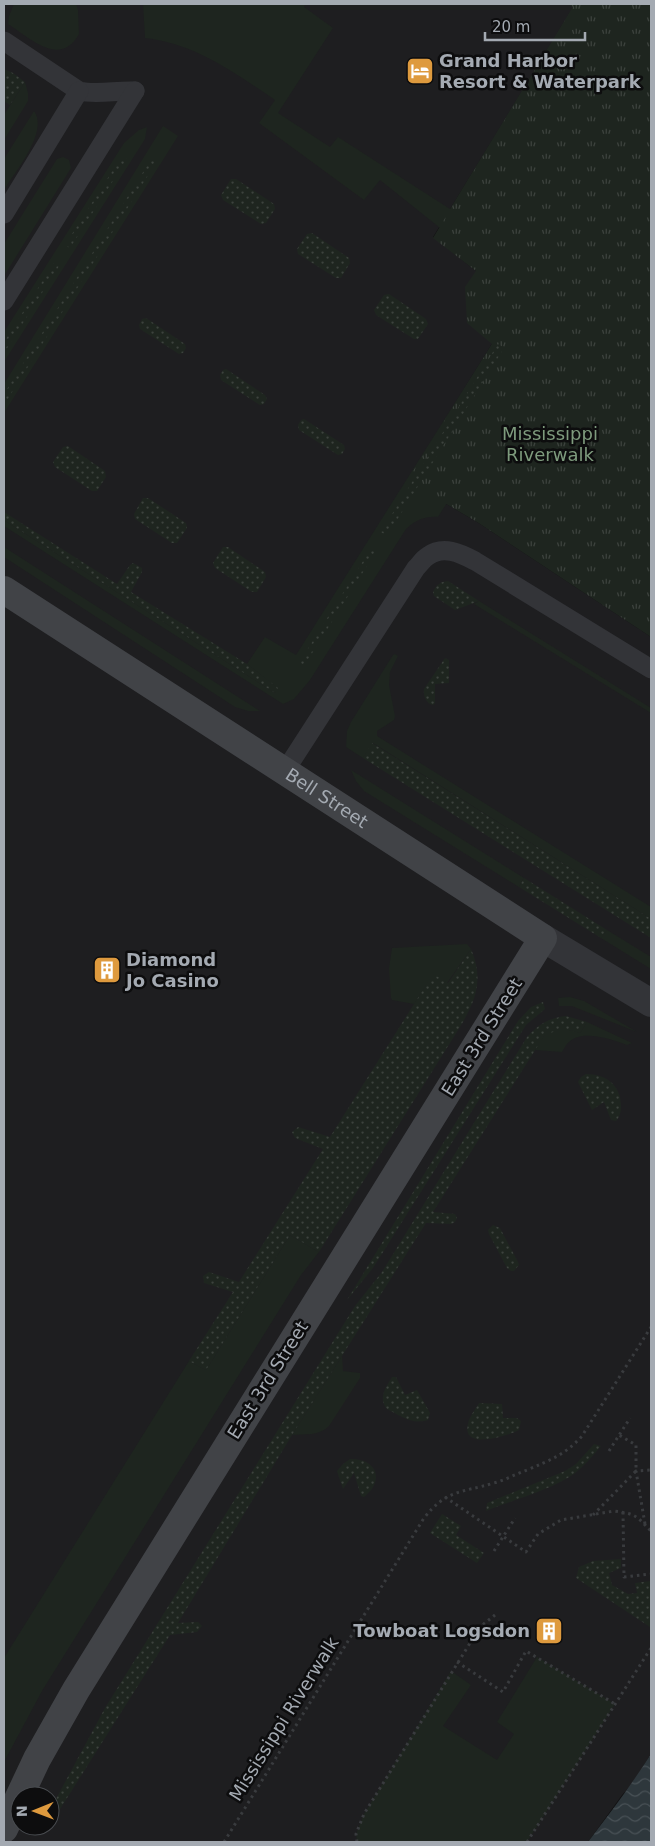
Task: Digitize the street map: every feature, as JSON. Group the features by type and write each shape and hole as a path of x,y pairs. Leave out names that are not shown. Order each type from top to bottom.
{"street":[{"name":"Bell Street","path":"4,590 543,938 651,1003"},
{"name":"East 3rd Street","path":"4,1829 37,1759 76,1690 543,938"}],"lane":[{"path":"4,41 79,91 91,94 118,90 135,91 4,301"},
{"path":"4,214 79,91"},
{"path":"284,771 416,568 428,555 444,550 460,553 475,560 651,669"}],"path":[{"name":"Mississippi Riverwalk","path":"224,1842 424,1518 435,1504 459,1492 499,1482 554,1460 571,1449 582,1436 651,1327"},
{"path":"609,1451 630,1418"},
{"path":"619,1435 636,1446 636,1471 645,1526"},
{"path":"593,1515 636,1471 651,1470"},
{"path":"445,1498 526,1552 538,1534 561,1520 614,1511 633,1513 651,1531"},
{"path":"623,1512 624,1577 651,1574"},
{"path":"494,1551 515,1518"},
{"path":"357,1842 356,1834 364,1814 457,1662 480,1626 496,1615"},
{"path":"527,1842 651,1648"},
{"path":"457,1662 503,1692 526,1651 615,1704"}],"shaded area":[{"path":"4,4 568,4 574,7 433,237 476,271 492,344 407,481 477,522 651,637 651,1754 632,1784 588,1842 4,1842"}],"green space":[{"path":"14,4 76,4 79,34 71,44 63,49 45,47 8,24"},
{"path":"143,4 305,4 304,7 333,28 278,113 330,147 338,137 450,209 573,7 568,4 651,4 651,180 438,517 421,519 406,529 310,680 294,699 283,704 4,526 4,520 275,693 277,688 247,664 265,637 296,655 492,344 494,271 380,180 364,200 259,123 275,100 229,70 197,53 163,41 145,38"},
{"name":"Mississippi Riverwalk","path":"568,4 651,4 651,637 477,522 407,481 492,344 467,323 465,287 476,271 433,238 573,7"},
{"path":"4,69 25,82 10,105 4,101"},
{"path":"25,82 28,101 4,140 4,115"},
{"path":"34,111 37,120 37,130 34,140 29,152 4,190 4,159"},
{"path":"163,126 178,136 4,413 4,384"},
{"path":"147,127 145,139 4,362 4,332 124,143 139,130"},
{"path":"122,156 127,159 70,248 65,245"},
{"path":"63,157 69,160 71,168 4,276 4,244 57,159"},
{"path":"152,158 157,161 4,405 4,394"},
{"path":"231,179 236,179 274,204 275,209 266,223 261,224 223,200 221,195"},
{"path":"312,233 349,258 350,263 341,278 336,278 298,254 297,249 307,234"},
{"path":"54,263 59,266 4,353 4,342"},
{"path":"389,294 426,319 428,324 418,339 414,339 376,315 374,310 384,295"},
{"path":"146,318 185,344 186,348 183,353 179,354 140,329 139,325 142,319"},
{"path":"498,344 504,348 387,536 381,532"},
{"path":"226,369 265,395 267,399 264,404 260,405 221,380 220,375"},
{"path":"304,419 344,445 345,449 342,454 338,455 299,430 298,425"},
{"path":"68,446 105,471 106,477 97,491 92,491 55,467 53,462 63,447"},
{"path":"143,498 148,498 186,523 187,528 177,543 172,543 135,519 134,514"},
{"path":"4,512 117,584 133,563 142,568 142,572 131,592 247,664 278,688 275,693 4,520"},
{"path":"4,547 260,711 248,711 235,707 4,557"},
{"path":"223,547 228,547 265,572 266,577 257,592 252,592 215,568 213,563"},
{"path":"372,547 377,550 304,666 299,663"},
{"path":"448,581 479,601 455,610 434,596 433,592 439,584"},
{"path":"479,601 651,708 651,713 474,604"},
{"path":"395,654 398,656 390,672 389,685 395,716 394,720 377,731 377,736 651,907 651,919 373,743 363,758 346,747 347,731 351,722"},
{"path":"445,658 449,660 449,683 435,684 435,703 433,705 428,703 424,689"},
{"path":"372,743 651,919 651,938 363,758"},
{"path":"351,770 524,878 519,887 364,791 356,781"},
{"path":"524,878 607,930 601,938 519,887"},
{"path":"607,930 651,957 651,969 601,938"},
{"path":"467,944 471,949 447,983 433,975 414,1004 392,1000 389,968 392,948"},
{"path":"471,949 477,970 477,980 474,999 466,1017 319,1252 290,1235 206,1370 189,1361 233,1292 204,1283 203,1276 209,1272 239,1282 323,1149 295,1138 292,1132 298,1127 330,1137 433,974 448,983"},
{"path":"570,997 584,1001 637,1032 572,1006 559,1006 558,998"},
{"path":"543,1002 545,1009 526,1025 373,1268 347,1300 518,1021 531,1007"},
{"path":"566,1016 587,1022 580,1033 562,1030 544,1036 433,1212 455,1214 457,1218 455,1222 451,1224 426,1223 292,1435 178,1623 198,1622 202,1626 197,1632 170,1635 60,1809 60,1791 105,1708 355,1306 382,1272 527,1037 535,1029 554,1018"},
{"path":"587,1022 632,1043 627,1045 597,1036 581,1036 568,1043 562,1052 535,1050 543,1037 548,1033 562,1030 580,1033"},
{"path":"586,1074 600,1076 611,1082 615,1087 621,1106 620,1114 616,1121 611,1120 604,1102 592,1110 578,1082"},
{"path":"493,1225 500,1228 518,1262 519,1265 514,1271 507,1268 489,1234 488,1230"},
{"path":"290,1235 319,1252 301,1275 42,1691 4,1762 4,1658 189,1361 206,1370"},
{"path":"342,1356 343,1371 360,1373 360,1378 329,1426 317,1433 292,1435"},
{"path":"392,1377 396,1377 405,1395 417,1390 430,1413 428,1420 412,1421 387,1409 384,1405 383,1397"},
{"path":"479,1403 502,1404 503,1418 517,1418 521,1421 519,1430 496,1438 478,1439 471,1437 468,1432 468,1424"},
{"path":"594,1444 601,1446 588,1461 565,1480 486,1511 487,1503 565,1471 576,1464"},
{"path":"350,1459 366,1462 375,1471 375,1484 364,1497 361,1496 354,1473 343,1489 337,1471"},
{"path":"442,1514 461,1526 456,1535 484,1553 477,1563 430,1533"},
{"path":"621,1559 621,1568 609,1573 612,1585 628,1594 637,1593 635,1583 651,1581 650,1627 576,1578 579,1567 593,1561"},
{"path":"537,1657 615,1704 527,1842 357,1842 356,1834 364,1814 451,1671 471,1685 443,1726 497,1760 514,1734 497,1722"}],"water":[{"path":"651,1754 651,1842 588,1842 629,1787"}],"place":[{"name":"Grand Harbor Resort & Waterpark","path":"420,71"},
{"name":"Diamond Jo Casino","path":"107,970"},
{"name":"Towboat Logsdon","path":"549,1631"}]}
